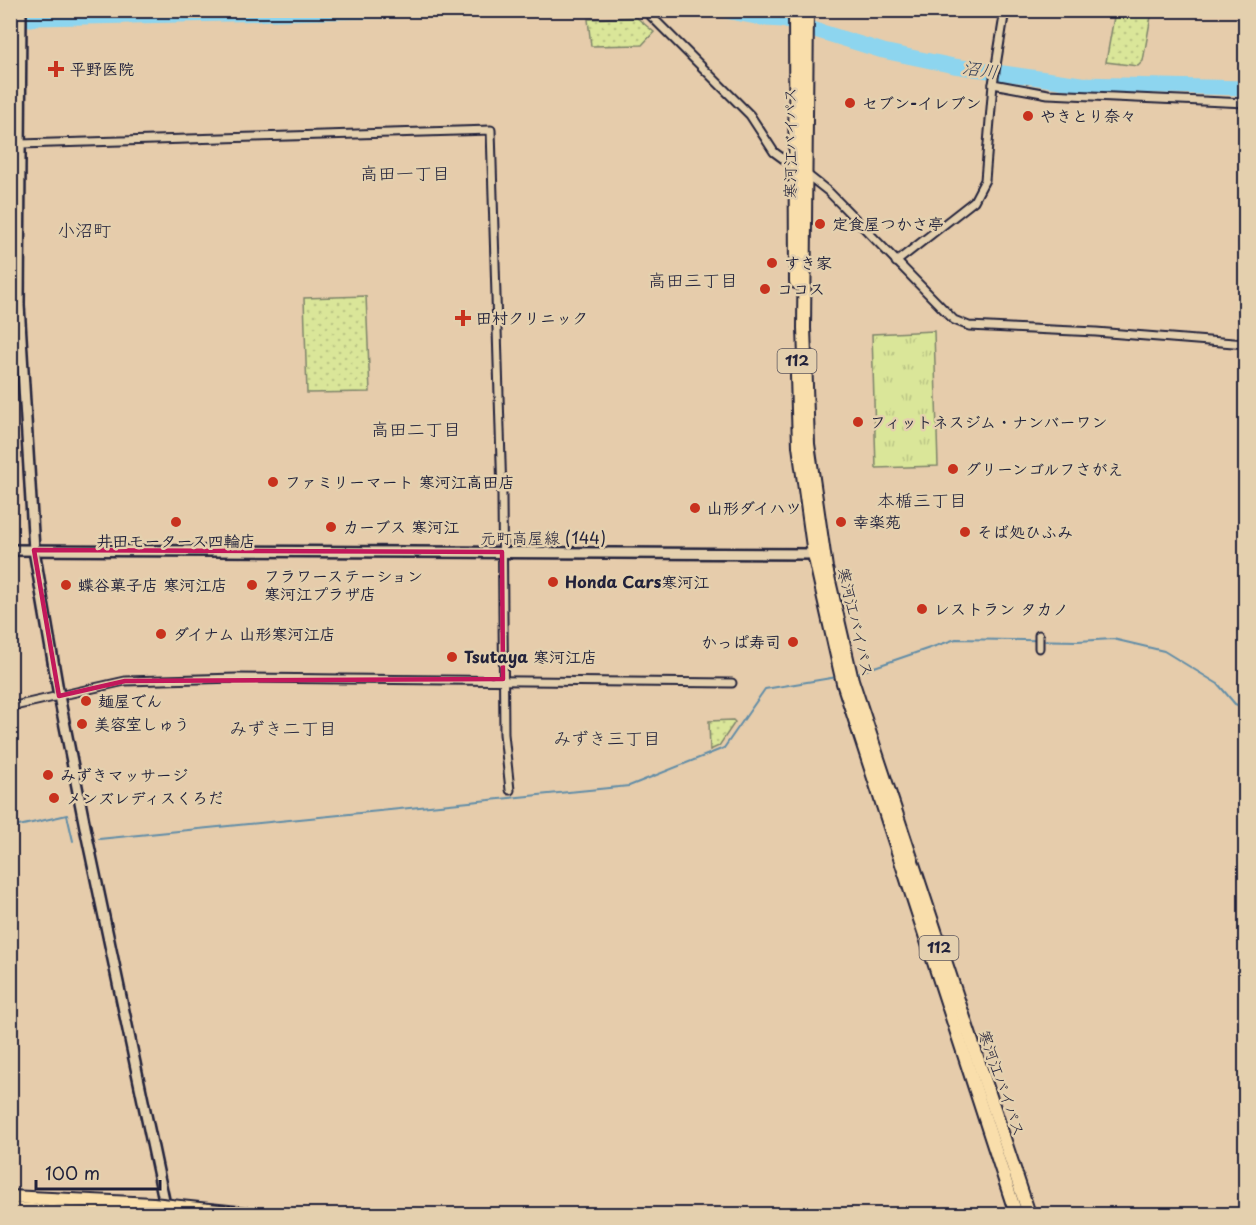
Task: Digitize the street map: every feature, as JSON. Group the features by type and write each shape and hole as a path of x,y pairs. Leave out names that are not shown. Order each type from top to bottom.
{"highway":[{"name":"寒河江バイパス","path":"795,10 794,46 801,171"},
{"name":"寒河江バイパス","path":"807,10 801,171 799,446 819,554 846,675 1016,1215"},
{"name":"寒河江バイパス","path":"846,675 1029,1215"},
{"path":"10,1197 153,1204 248,1215"},
{"path":"10,1209 117,1215"}],"street":[{"path":"21,10 19,305 34,550 59,696 167,1215"},
{"path":"645,10 750,115 774,152 829,192 954,320 969,326 1108,332 1245,344"},
{"path":"896,262 974,201 981,192 986,180 993,84 1005,10"},
{"path":"993,84 1048,94 1245,103"},
{"path":"20,144 491,130 502,552 504,734 510,790"},
{"name":"元町高屋線 (144)","path":"10,550 819,554"},
{"path":"1039,636 1040,648"},
{"path":"10,707 125,681 237,678 732,682"}],"highlighted area":[{"path":"34,550 502,552 503,679 125,681 59,696"}],"green space":[{"path":"1115,11 1152,11 1143,61 1138,66 1106,62"},
{"path":"636,17 654,32 642,45 591,46 588,19"},
{"path":"366,296 370,392 307,393 304,298"},
{"path":"934,331 938,466 876,468 872,334"},
{"path":"733,720 735,722 719,746 710,750 709,721"}],"waterway":[{"name":"沼川","path":"10,22 36,18 427,10"},
{"name":"沼川","path":"720,10 783,20 883,51 954,66 1081,84 1246,88"},
{"path":"854,674 956,639 1078,641 1113,639 1164,651 1218,684 1235,704 1246,708"},
{"path":"99,839 629,786 724,748 765,689 837,677"},
{"path":"10,828 67,815 73,841"}],"place":[{"name":"平野医院","path":"56,69"},
{"name":"セブン-イレブン","path":"850,103"},
{"name":"やきとり奈々","path":"1028,116"},
{"name":"定食屋つかさ亭","path":"820,224"},
{"name":"すき家","path":"772,263"},
{"name":"ココス","path":"765,289"},
{"name":"田村クリニック","path":"463,318"},
{"name":"フィットネスジム・ナンバーワン","path":"858,422"},
{"name":"グリーンゴルフさがえ","path":"953,469"},
{"name":"ファミリーマート 寒河江高田店","path":"273,482"},
{"name":"山形ダイハツ","path":"695,508"},
{"name":"井田モータース四輪店","path":"176,522"},
{"name":"幸楽苑","path":"841,522"},
{"name":"カーブス 寒河江","path":"331,527"},
{"name":"そば処ひふみ","path":"965,532"},
{"name":"Honda Cars寒河江","path":"553,582"},
{"name":"蝶谷菓子店 寒河江店","path":"66,585"},
{"name":"フラワーステーション 寒河江プラザ店","path":"252,585"},
{"name":"レストラン タカノ","path":"922,609"},
{"name":"ダイナム 山形寒河江店","path":"161,634"},
{"name":"かっぱ寿司","path":"793,642"},
{"name":"Tsutaya 寒河江店","path":"452,657"},
{"name":"麺屋でん","path":"86,701"},
{"name":"美容室しゅう","path":"82,724"},
{"name":"みずきマッサージ","path":"48,775"},
{"name":"メンズレディスくろだ","path":"54,798"}],"district":[{"name":"高田一丁目","path":"405,174"},
{"name":"小沼町","path":"84,231"},
{"name":"高田三丁目","path":"693,281"},
{"name":"高田二丁目","path":"416,430"},
{"name":"本楯三丁目","path":"922,501"},
{"name":"みずき二丁目","path":"283,729"},
{"name":"みずき三丁目","path":"607,739"}]}
